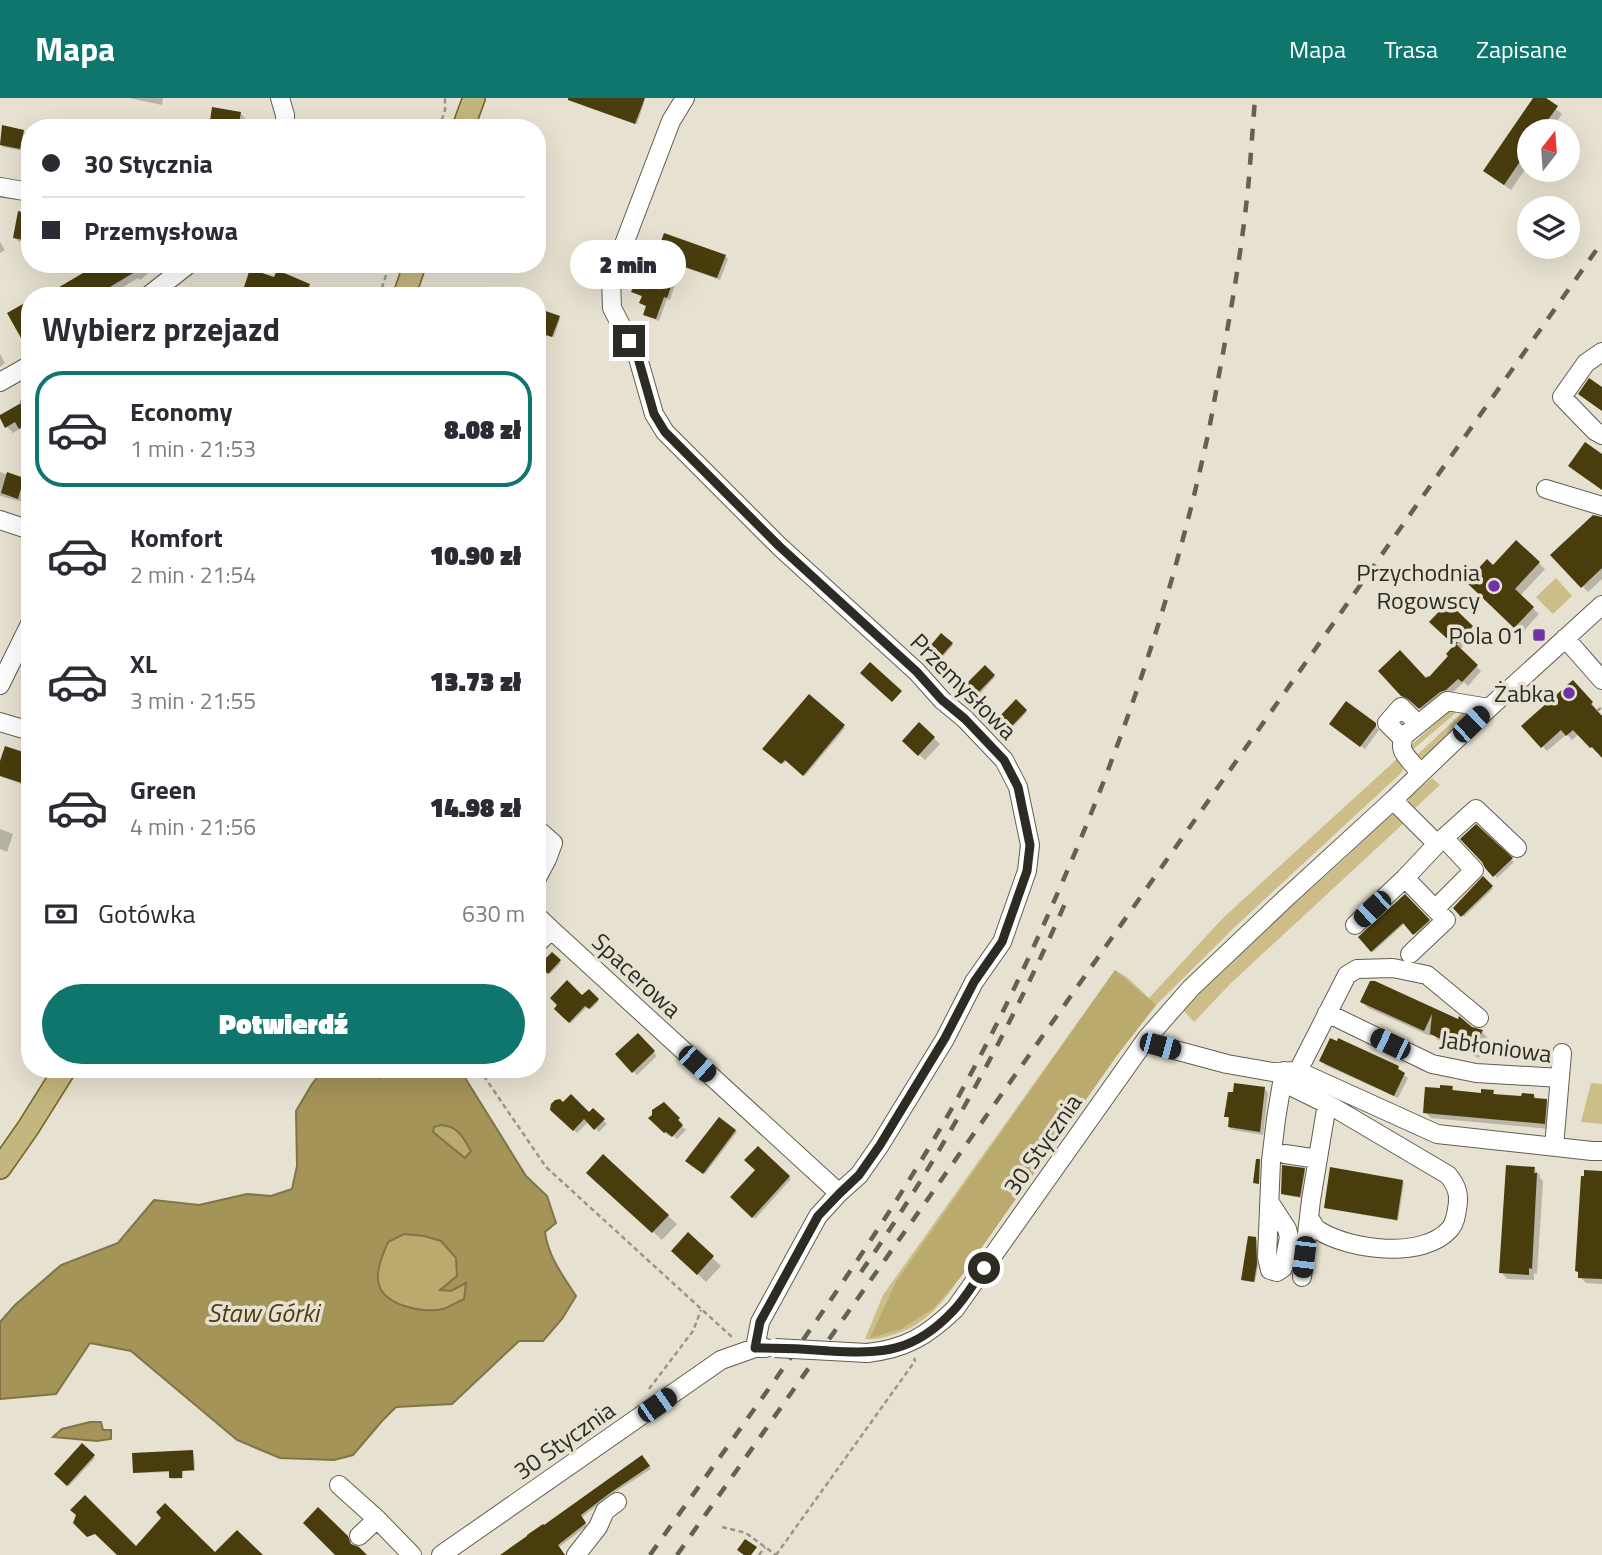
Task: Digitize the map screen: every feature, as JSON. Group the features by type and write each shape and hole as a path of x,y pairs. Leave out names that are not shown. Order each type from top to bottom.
{"main road":[{"path":"466,119 474,98"},
{"path":"0,1168 59,1078"}],"street":[{"path":"280,98 285,119"},
{"name":"Przemysłowa","path":"685,98 671,121 611,278 612,308 638,358 654,414 665,432 779,546 917,672 1004,760 1018,787 1030,845 1027,871 1002,942 974,982 945,1038 880,1145 859,1175 818,1216 760,1322 755,1348"},
{"path":"0,187 21,190"},
{"path":"160,287 177,273"},
{"path":"1602,352 1586,363 1562,397 1602,435"},
{"path":"0,382 21,370"},
{"path":"1546,489 1602,506"},
{"path":"0,520 21,527"},
{"name":"30 Stycznia","path":"441,1555 722,1360 755,1348 867,1353 894,1349 909,1344 935,1328 955,1310 1147,1038 1213,966 1602,605"},
{"path":"1565,638 1602,680"},
{"path":"0,685 21,642"},
{"path":"1420,774 1401,747 1405,735 1447,701 1489,708"},
{"path":"1403,739 1387,723 1401,707 1418,724"},
{"path":"0,722 21,728"},
{"path":"1394,800 1474,870 1435,909"},
{"path":"1355,925 1476,809 1517,848"},
{"path":"546,837 553,843 546,861"},
{"path":"1405,878 1446,920 1410,954"},
{"name":"Spacerowa","path":"546,925 839,1194"},
{"name":"Spacerowa","path":"546,935 556,934"},
{"name":"Jabłoniowa","path":"1270,1203 1276,1119 1288,1075 1328,1013 1348,975 1357,969 1393,968 1427,975 1479,1018"},
{"name":"Jabłoniowa","path":"1328,1013 1432,1063 1476,1073 1560,1078 1554,1147"},
{"path":"1147,1038 1160,1046 1227,1064 1288,1075 1437,1134 1602,1151"},
{"path":"1560,1078 1562,1053"},
{"path":"1288,1075 1327,1104 1448,1175 1455,1184 1459,1198 1455,1221 1443,1235 1428,1243 1397,1249 1362,1247 1334,1238 1315,1229 1309,1217"},
{"path":"1302,1277 1327,1104"},
{"path":"1285,1154 1318,1159"},
{"path":"339,1485 412,1555"},
{"path":"576,1555 598,1527 606,1511 617,1502"},
{"path":"359,1536 377,1519"}],"path":[{"path":"442,119 445,98"},
{"path":"1597,711 1602,707"},
{"path":"485,1078 546,1167 730,1336"},
{"path":"644,1395 693,1331 701,1310"},
{"path":"722,1527 746,1533 776,1555 915,1361 909,1344"},
{"path":"759,1555 765,1546"}],"shaded area":[{"path":"1556,578 1572,596 1553,614 1536,597"},
{"path":"1452,708 1458,711 1411,751 1408,748"},
{"path":"1466,709 1474,712 1424,758 1416,756"},
{"path":"1397,759 1403,770 1400,774 1239,923 1156,1005 938,1306 918,1324 901,1332 882,1338 865,1339 883,1295 1115,970 1149,998 1223,918"},
{"path":"1432,778 1440,785 1414,809 1408,803 1409,798"},
{"path":"1393,812 1406,821 1230,984 1194,1022 1183,1010"},
{"path":"1115,970 1156,1005 1117,1055 963,1274 934,1308 901,1329 870,1338 896,1282"},
{"path":"1591,1083 1602,1084 1602,1124 1581,1122"},
{"path":"441,1125 456,1130 462,1137 471,1151 465,1158 433,1132 434,1127"},
{"path":"404,1234 441,1241 456,1258 457,1276 441,1290 466,1283 464,1299 443,1309 425,1310 404,1306 386,1296 378,1280 378,1270 388,1242"}],"water":[{"name":"Staw Górki","path":"317,1078 465,1078 526,1176 547,1196 556,1223 545,1232 549,1249 576,1296 562,1319 543,1341 519,1341 452,1404 396,1407 353,1455 334,1460 280,1458 237,1440 131,1351 90,1343 56,1394 0,1399 0,1322 15,1305 61,1265 118,1243 154,1200 199,1205 247,1194 271,1196 292,1189 297,1166 296,1111","holes":["441,1125 452,1128 471,1151 465,1158 433,1132 434,1127","404,1234 441,1241 456,1258 457,1276 440,1290 451,1291 466,1283 464,1299 443,1309 425,1310 404,1306 386,1296 378,1280 378,1270 388,1242"]},
{"path":"101,1422 103,1430 111,1430 111,1439 97,1441 53,1437 62,1429"}],"building":[{"path":"568,98 645,98 635,124"},
{"path":"1533,98 1546,98 1558,106 1549,119 1519,119"},
{"path":"212,107 241,112 240,119 210,119"},
{"path":"1517,121 1517,166 1504,185 1483,171"},
{"path":"2,125 21,129 20,149 0,145"},
{"path":"18,211 21,212 21,239 13,238"},
{"path":"664,233 726,255 717,278 679,265 656,319 643,315 646,306 639,303 642,296 631,292 636,280 646,283"},
{"path":"83,273 133,273 110,287 59,287"},
{"path":"249,273 274,277 276,273 284,273 310,284 309,287 244,287"},
{"path":"21,305 21,338 7,313"},
{"path":"546,311 560,316 552,337 546,335"},
{"path":"1589,378 1602,387 1602,411 1578,394"},
{"path":"21,403 21,428 19,429 15,422 5,428 0,415"},
{"path":"1585,442 1602,454 1602,490 1568,466"},
{"path":"7,472 21,477 18,499 1,493"},
{"path":"1593,515 1602,517 1602,568 1581,588 1550,555"},
{"name":"Przychodnia Rogowscy","path":"1516,540 1540,562 1515,589 1534,607 1514,628 1466,582 1487,559 1493,565"},
{"path":"1448,602 1473,626 1456,644 1478,665 1462,682 1458,679 1419,709 1401,696 1378,671 1400,650 1426,678 1429,677 1454,645 1429,622"},
{"path":"941,633 953,643 938,660 926,651"},
{"path":"870,662 902,691 892,702 860,673"},
{"path":"985,665 995,675 976,695 966,684"},
{"path":"1573,680 1602,716 1602,758 1573,730 1566,736 1561,730 1541,748 1521,726"},
{"path":"809,694 845,725 803,776 785,760 781,764 762,749"},
{"path":"1016,699 1027,710 1010,728 999,717"},
{"path":"1346,701 1376,723 1360,747 1329,724"},
{"path":"919,722 935,737 918,756 902,741"},
{"path":"5,746 21,751 21,783 0,776 0,761"},
{"path":"1476,824 1513,858 1493,877 1460,839"},
{"path":"1483,876 1493,886 1461,917 1453,908"},
{"path":"1405,894 1430,920 1413,935 1403,923 1371,952 1358,937"},
{"path":"552,952 561,960 548,974 546,972 546,958"},
{"path":"567,980 582,995 589,989 599,999 589,1009 585,1006 569,1023 554,1009 557,1005 550,998"},
{"path":"1370,981 1458,1019 1459,1016 1472,1027 1483,1030 1472,1053 1430,1034 1432,1014 1424,1031 1360,1002"},
{"path":"638,1033 655,1051 632,1073 615,1054"},
{"path":"1330,1038 1337,1041 1338,1038 1399,1066 1398,1069 1405,1073 1394,1096 1319,1061"},
{"path":"1234,1083 1265,1087 1260,1132 1228,1127 1229,1117 1224,1117 1228,1092 1233,1092"},
{"path":"1440,1085 1453,1086 1452,1090 1481,1093 1481,1089 1494,1090 1493,1094 1534,1094 1534,1098 1547,1099 1545,1124 1423,1113 1425,1087 1440,1088"},
{"path":"571,1094 589,1112 593,1108 605,1119 594,1130 584,1119 573,1131 550,1110 555,1100 560,1099 563,1102"},
{"path":"664,1102 680,1118 678,1120 683,1125 672,1137 648,1118 652,1115 652,1110"},
{"path":"719,1117 736,1130 703,1174 685,1161"},
{"path":"758,1146 790,1176 752,1218 730,1197 755,1170 744,1160"},
{"path":"603,1154 669,1215 652,1233 586,1173"},
{"path":"1256,1159 1260,1159 1259,1184 1253,1183"},
{"path":"1282,1165 1305,1168 1300,1197 1281,1194"},
{"path":"1506,1165 1535,1167 1534,1173 1537,1173 1532,1269 1529,1268 1529,1275 1499,1273"},
{"path":"1330,1167 1403,1180 1397,1220 1324,1208"},
{"path":"1584,1170 1602,1171 1602,1279 1578,1278 1578,1272 1575,1271 1581,1176 1584,1176"},
{"path":"688,1232 714,1256 697,1275 671,1251"},
{"path":"1248,1236 1256,1237 1257,1264 1254,1282 1241,1280"},
{"path":"82,1443 95,1455 67,1486 54,1474"},
{"path":"193,1450 194,1470 182,1471 182,1478 169,1478 169,1471 133,1473 132,1453"},
{"path":"642,1455 650,1466 581,1515 586,1523 558,1545 565,1555 500,1555 544,1525"},
{"path":"85,1495 136,1546 161,1518 156,1512 165,1503 215,1552 237,1530 263,1555 117,1555 95,1534 87,1537 73,1523 76,1515 70,1510"},
{"path":"318,1507 348,1536 351,1544 367,1555 335,1555 303,1523"},
{"path":"745,1539 757,1547 751,1555 744,1555 737,1550"}],"railway":[{"path":"650,1555 836,1292 940,1129 1015,987 1101,789 1159,621 1191,506 1209,428 1237,274 1247,202 1255,98"},
{"path":"677,1555 1602,242"},
{"path":"861,1272 919,1183 973,1091 1022,996 1067,899"}],"place":[{"name":"Przychodnia Rogowscy","path":"1494,586"},
{"name":"Pola 01","path":"1539,635"},
{"name":"Żabka","path":"1569,693"}],"route":[{"path":"629,341 638,358 654,414 665,432 779,546 917,672 1004,760 1018,787 1030,845 1027,871 1002,942 974,982 945,1038 880,1145 859,1175 818,1216 760,1322 755,1348 867,1353 909,1344 935,1328 955,1310 984,1268"}]}
